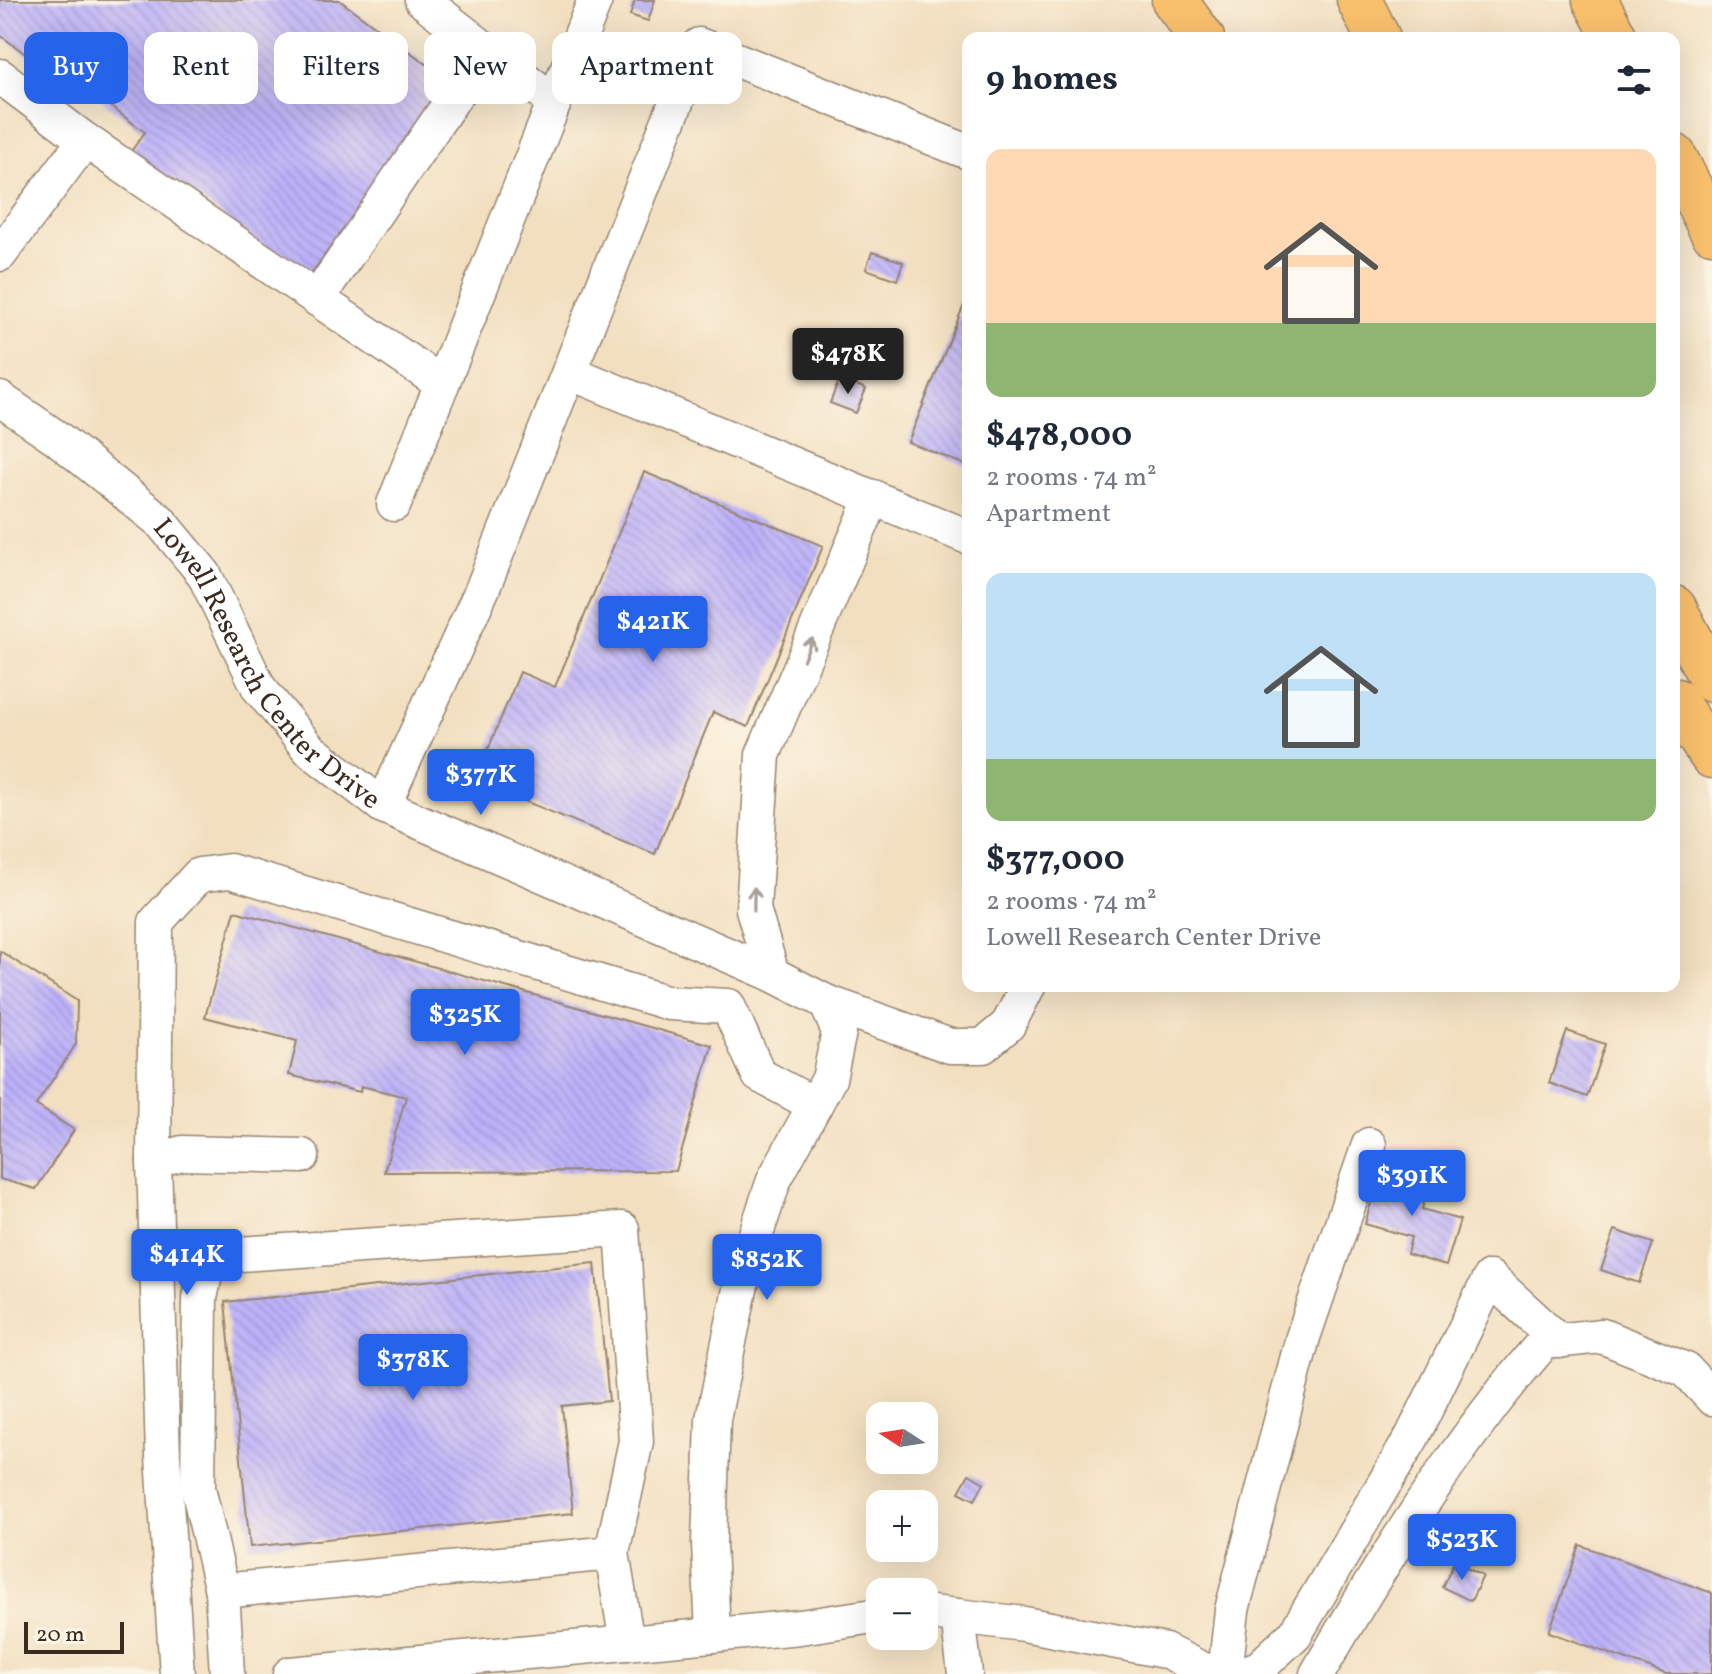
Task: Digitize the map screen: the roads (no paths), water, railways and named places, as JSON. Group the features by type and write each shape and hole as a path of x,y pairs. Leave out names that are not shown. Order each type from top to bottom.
{"highway":[{"path":"1174,0 1198,32"},
{"path":"1359,0 1375,32"},
{"path":"1595,0 1612,32"},
{"path":"1680,168 1712,231"},
{"path":"1680,619 1712,680"},
{"path":"1680,709 1712,756"}],"street":[{"path":"422,0 463,32"},
{"path":"582,32 595,0"},
{"path":"383,806 482,590 699,45 962,150"},
{"path":"0,76 85,140 442,384"},
{"path":"317,299 449,104"},
{"path":"394,504 553,104"},
{"path":"0,254 85,140"},
{"path":"569,372 962,534"},
{"name":"Lowell Research Center Drive","path":"0,399 57,438 160,521 204,574 259,688 309,749 383,806 772,974 826,1002 950,1046 983,1046 1008,1025 1025,992"},
{"path":"772,974 753,909 763,755 873,497"},
{"path":"177,1674 163,1456 154,1161 156,922 199,875 230,871 669,1003 728,1006 759,1075 815,1105"},
{"path":"713,1635 709,1544 713,1419 749,1255 774,1180 829,1079 839,1032 826,1002"},
{"path":"1225,1674 1232,1610 1303,1337 1369,1145"},
{"path":"154,1161 182,1153 302,1156"},
{"path":"227,1674 222,1591 198,1488 200,1298 209,1256 622,1229 636,1441 612,1553 627,1643"},
{"path":"1267,1670 1295,1634 1412,1437 1490,1278 1559,1341"},
{"path":"1317,1674 1377,1571 1504,1388 1544,1342 1602,1336 1686,1370 1712,1398"},
{"path":"222,1591 612,1553"},
{"path":"938,1614 1024,1624 1165,1651 1212,1674"},
{"path":"958,1616 965,1674"},
{"path":"290,1674 487,1665 627,1643 800,1627 866,1617"}]}
